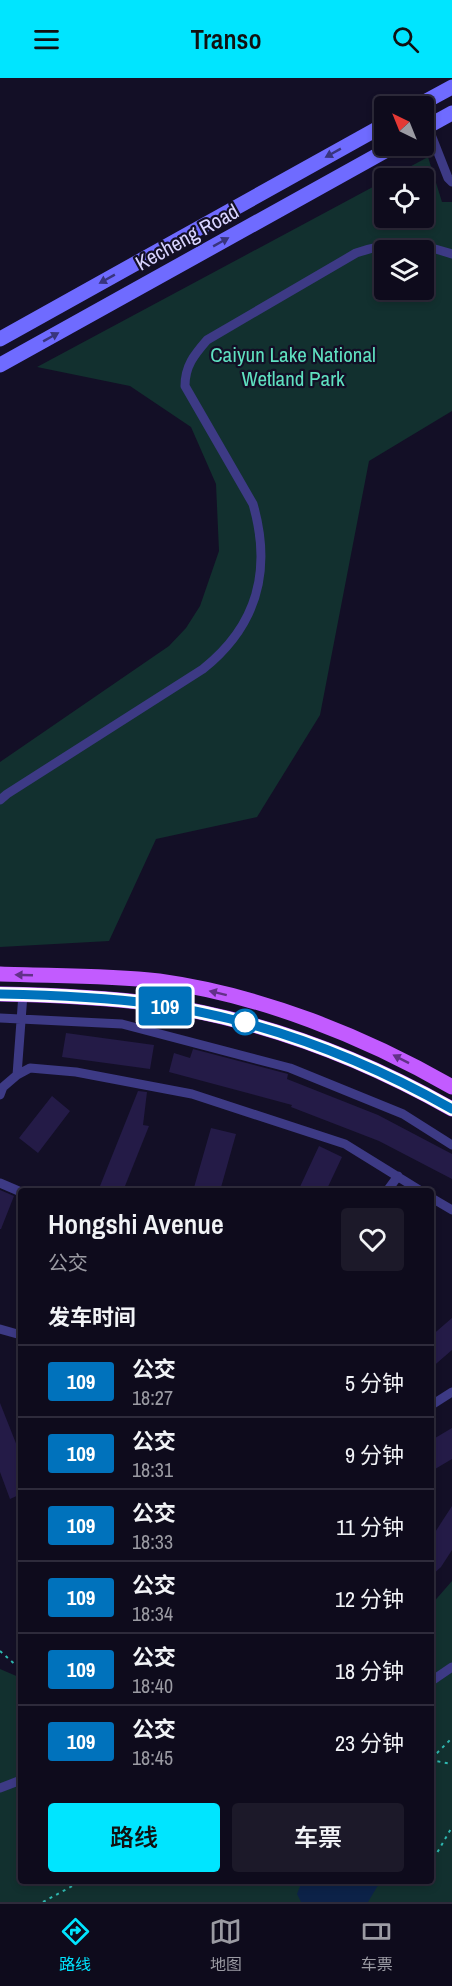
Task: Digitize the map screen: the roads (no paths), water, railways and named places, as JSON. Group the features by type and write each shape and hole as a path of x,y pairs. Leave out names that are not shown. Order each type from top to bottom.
{"main road":[{"path":"434,97 452,87"},
{"path":"434,123 452,113"},
{"name":"Kecheng Road","path":"0,339 374,131"},
{"name":"Kecheng Road","path":"0,365 376,156"},
{"path":"0,974 123,978 195,987 347,1033 452,1087"},
{"path":"0,994 153,1004 226,1017 298,1038 341,1055 404,1083 452,1109"}],"lane":[{"path":"434,147 452,182"},
{"path":"0,801 7,794 204,669 236,638 248,617 256,596 261,571 259,525 253,504 185,386 185,372 192,357 207,340 356,253 401,243 452,254"},
{"path":"18,1075 23,994"},
{"path":"0,1018 122,1024 291,1068 403,1114 452,1145"},
{"path":"0,1095 3,1087 30,1068 76,1072 192,1094 345,1144 416,1188"},
{"path":"389,1188 398,1176"},
{"path":"0,1183 18,1190"},
{"path":"434,1199 452,1210"},
{"path":"0,1329 18,1334"},
{"path":"434,1403 452,1392"},
{"path":"434,1679 452,1667"},
{"path":"0,1788 18,1781"}],"water":[{"path":"301,1884 379,1884 368,1902 301,1902 297,1894"}],"park label":[{"name":"Caiyun Lake National Wetland Park","path":"293,366"}]}
